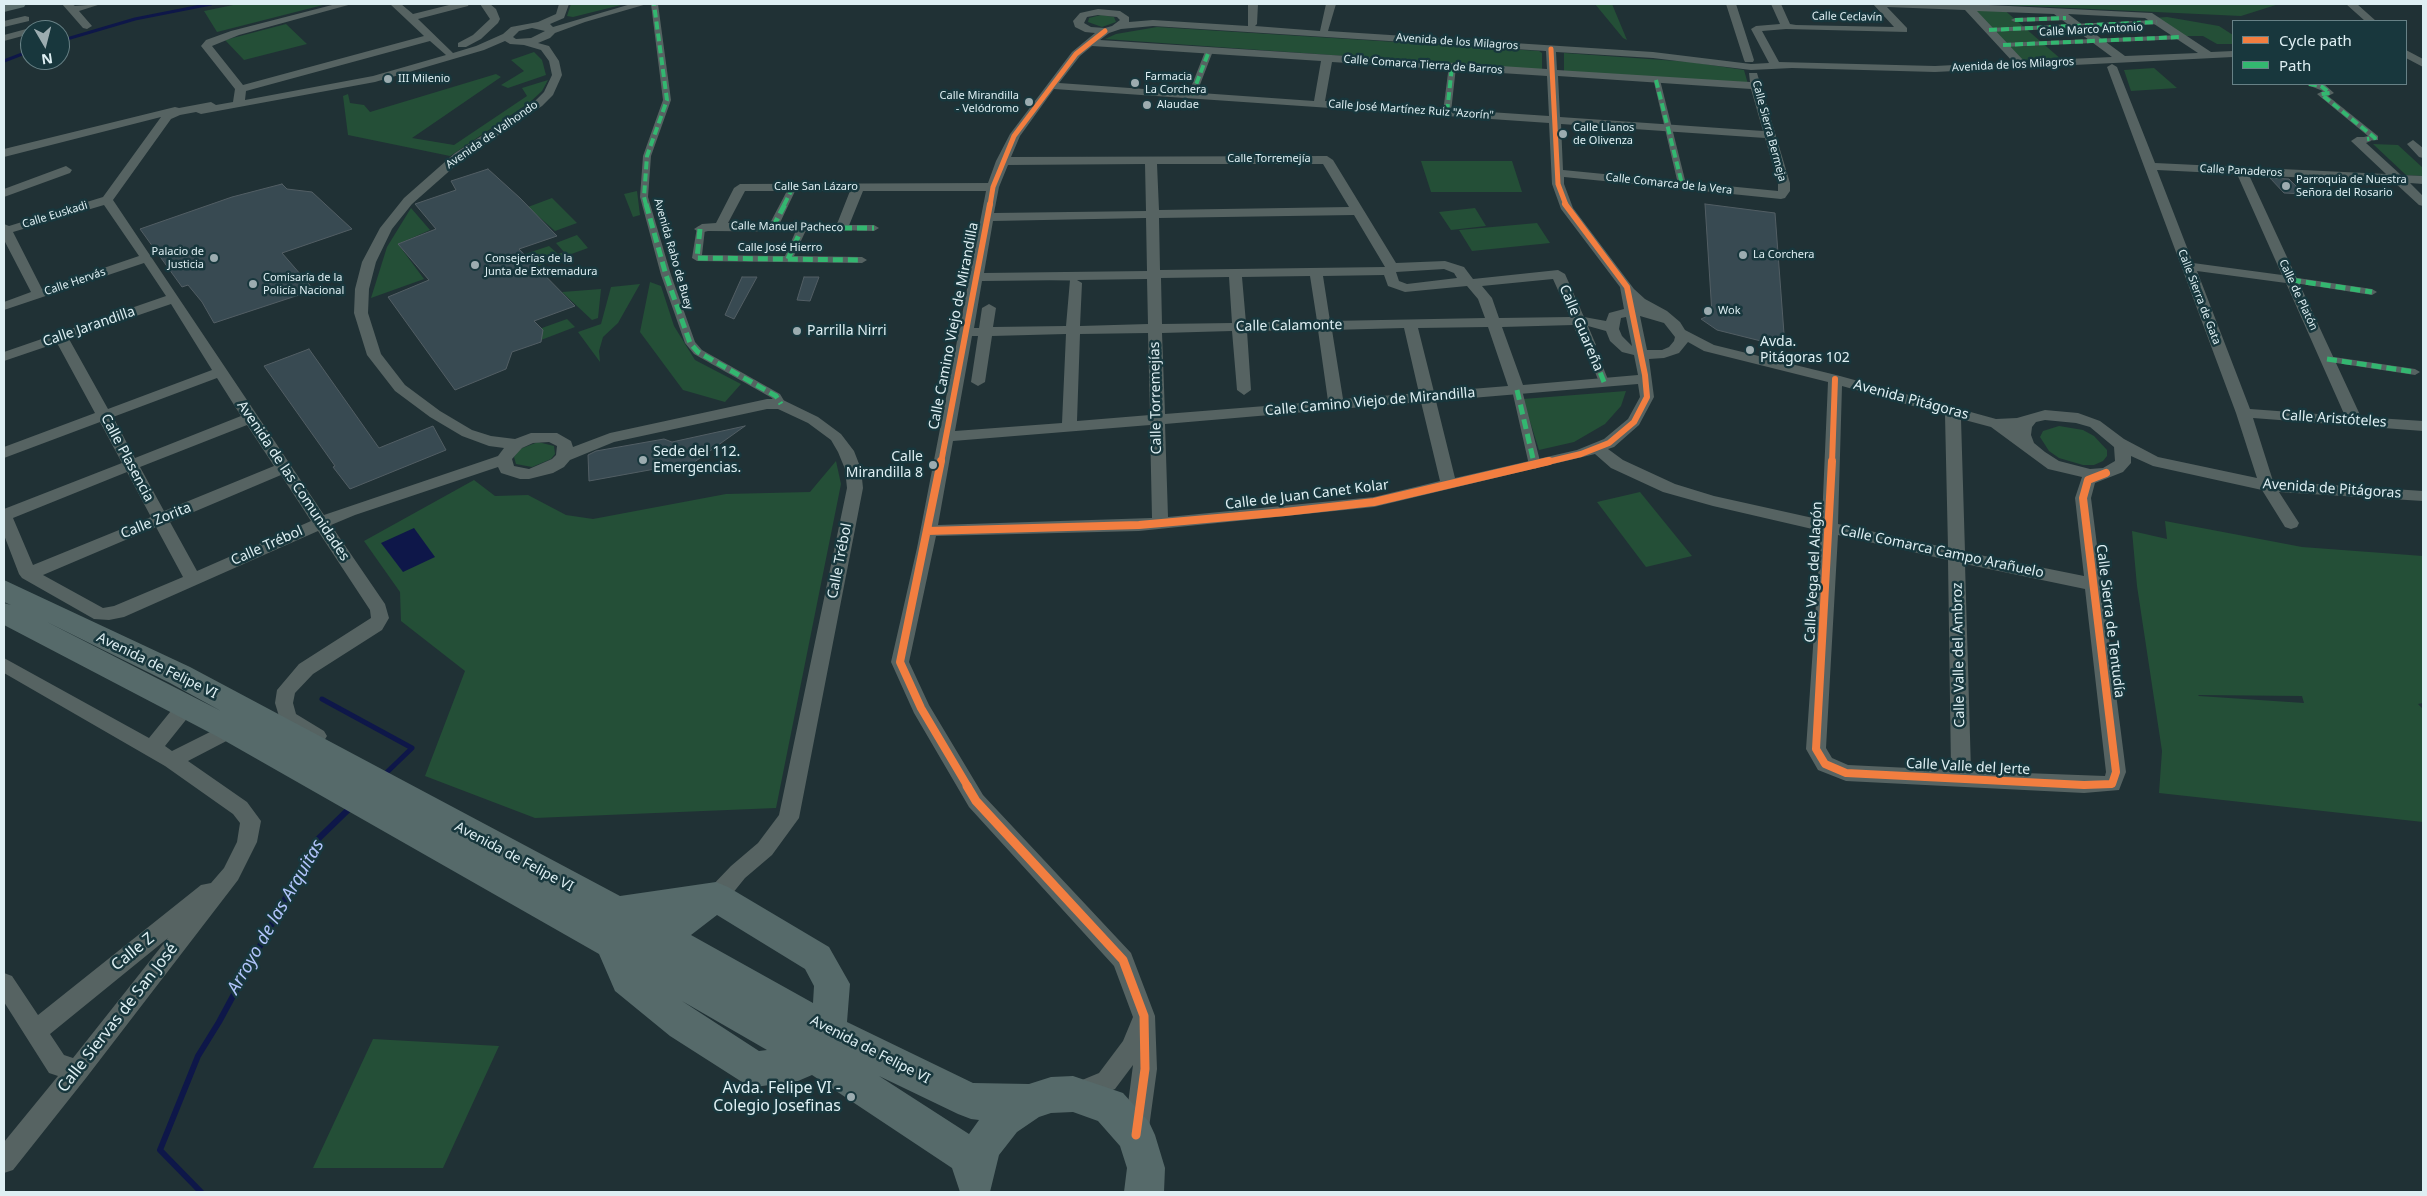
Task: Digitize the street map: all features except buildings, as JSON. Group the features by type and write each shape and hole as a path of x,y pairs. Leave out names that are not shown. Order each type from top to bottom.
{"highway":[{"name":"Avenida de Felipe VI","path":"4,590 180,676 373,792 615,926 662,937 819,1043 834,1068 966,1154 975,1183"},
{"name":"Avenida de Felipe VI","path":"4,613 231,730 373,792"},
{"path":"662,937 716,897"},
{"path":"716,897 817,958 832,984 819,1043 798,1063 755,1069 683,1024 627,980 615,926 683,900 716,897"},
{"name":"Avenida de Felipe VI","path":"819,1043 851,1044 970,1101 1029,1102"},
{"path":"975,1183 984,1144 1004,1119 1029,1102 1051,1095 1073,1094 1110,1106 1145,1172"}],"main road":[{"path":"4,7 18,4"}],"street":[{"path":"70,7 96,4"},
{"path":"239,102 240,89 206,46 210,42 235,32 347,4"},
{"path":"395,4 448,52"},
{"path":"411,18 464,4"},
{"path":"485,4 492,11 494,21 511,36 526,42 544,32 560,16 564,4"},
{"path":"4,153 148,117 164,116 375,79 480,48 511,36 544,32 642,4"},
{"name":"Avenida Rabo de Buey","path":"654,4 666,100 647,156 644,197 669,284 690,343 698,352 776,396 781,404"},
{"path":"1111,4 1098,12 1080,18 1078,21 1083,28 1105,31 1121,15"},
{"path":"1252,24 1253,4"},
{"path":"1324,29 1331,4"},
{"name":"Calle Sierra Bermeja","path":"1730,4 1750,64 1784,183 1784,191 1781,195"},
{"path":"1776,4 1786,26"},
{"name":"Calle Ceclavín","path":"1774,63 1756,29 1786,26 1796,28 1902,30 1878,4"},
{"path":"1885,4 2148,15 2209,56"},
{"path":"2351,4 2370,20"},
{"path":"70,7 87,26"},
{"path":"1968,7 2021,64"},
{"path":"2056,10 2097,40 2122,62 2232,54"},
{"path":"1098,12 1121,15"},
{"name":"Avenida de los Milagros","path":"1121,15 1675,52 1750,64 1774,63 1792,66"},
{"name":"Avenida de los Milagros","path":"1121,15 1153,22 1792,66 1935,69 2096,61 2122,62"},
{"path":"2016,20 2066,18"},
{"path":"4,24 25,19"},
{"path":"494,21 544,32"},
{"path":"375,79 448,52 477,37 494,21"},
{"path":"1989,30 2157,22"},
{"name":"Calle Camino Viejo de Mirandilla","path":"1083,28 1087,36 1076,54 1014,136 1002,161 993,187 946,437 900,662 921,708 976,801 1123,960 1144,1016"},
{"name":"Calle Camino Viejo de Mirandilla","path":"1076,54 1105,31"},
{"name":"Avenida de Valhondo","path":"509,457 489,441 467,433 435,414 400,388 374,355 361,313 362,289 369,262 386,228 408,201 459,156 538,104 549,93 557,75 544,32"},
{"path":"6,42 20,36"},
{"path":"240,89 432,37"},
{"name":"Calle Marco Antonio","path":"2003,45 2180,37"},
{"name":"Calle Comarca Tierra de Barros","path":"1090,43 1756,86"},
{"path":"2408,48 2423,54"},
{"path":"2408,48 2423,64"},
{"path":"1551,49 1558,184 1567,209 1628,291 1631,311"},
{"path":"1192,95 1209,51"},
{"path":"1319,104 1328,58"},
{"name":"Calle Sierra de Gata","path":"2122,62 2148,166 2244,413 2267,486 2292,523"},
{"path":"1447,112 1452,66"},
{"path":"1656,80 1666,129 1682,184"},
{"path":"2310,85 2321,86 2330,93 2321,94 2375,138 2358,141 2423,202"},
{"name":"Calle José Martínez Ruiz \"Azorín\"","path":"1052,86 1770,135"},
{"path":"107,200 164,116 211,105 252,101"},
{"path":"2413,144 2423,154"},
{"path":"1151,160 1154,274"},
{"name":"Calle Torremejía","path":"1002,161 1327,160 1391,270 1393,283 1405,288 1558,274"},
{"name":"Calle Panaderos","path":"2148,166 2423,180"},
{"path":"4,193 66,170"},
{"name":"Calle de Platón","path":"2241,170 2355,420"},
{"name":"Calle Comarca de la Vera","path":"1558,173 1781,195"},
{"path":"842,228 860,182"},
{"name":"Calle San Lázaro","path":"720,227 740,188 793,187 860,182 893,186 993,187"},
{"path":"773,227 793,187"},
{"name":"Calle Euskadi","path":"4,230 107,200"},
{"name":"Avenida de las Comunidades","path":"107,200 174,298 219,372 379,609 380,618 376,625 306,669 286,690 284,703 288,718 362,762 373,792"},
{"path":"988,217 1358,211"},
{"name":"Calle Manuel Pacheco","path":"700,229 720,227 874,228"},
{"path":"788,259 802,228"},
{"name":"Calle José Hierro","path":"700,229 697,258 862,260"},
{"path":"4,230 39,294"},
{"name":"Calle Hervás","path":"4,306 146,258"},
{"path":"977,277 1391,270 1454,266 1460,270 1468,282 1485,298 1517,390 1535,465"},
{"path":"2187,266 2372,292"},
{"path":"1316,271 1336,405"},
{"path":"1235,272 1244,390"},
{"name":"Calle Torremejías","path":"1154,274 1156,420 1160,523"},
{"name":"Calle Guareña","path":"1558,274 1604,382"},
{"path":"1069,427 1075,283"},
{"name":"Avenida Pitágoras","path":"1628,291 1640,302 1662,314 1680,333 1709,348 1835,379 1996,424 2054,465"},
{"name":"Calle Jarandilla","path":"4,357 174,298"},
{"path":"978,382 989,308"},
{"path":"1640,353 1621,344 1613,323 1631,311 1654,314 1666,319"},
{"name":"Calle de Juan Canet Kolar","path":"927,531 1160,523 1374,502 1535,465 1597,448 1609,443 1634,422 1647,397 1646,379 1631,311"},
{"name":"Calle Calamonte","path":"965,332 1578,320 1613,323"},
{"path":"1410,324 1449,485"},
{"path":"1674,350 1681,342 1680,333"},
{"name":"Calle Plasencia","path":"62,337 193,579"},
{"name":"Avenida Pitágoras","path":"1640,353 1664,354 1674,350 1709,348"},
{"path":"2327,359 2415,372"},
{"path":"4,453 219,372"},
{"name":"Calle Camino Viejo de Mirandilla","path":"946,437 1646,379"},
{"name":"Calle Vega del Alagón","path":"1825,764 1816,748 1830,527 1835,379"},
{"path":"509,457 520,474 538,472 553,466 563,448 767,404 781,404"},
{"name":"Calle Trébol","path":"716,897 738,872 765,849 789,818 855,488 853,469 846,451 836,437 813,420 781,404"},
{"name":"Calle Valle del Ambroz","path":"1953,411 1961,779"},
{"name":"Calle Aristóteles","path":"2244,413 2423,426"},
{"name":"Avenida Pitágoras","path":"1996,424 2018,423 2045,415 2061,415 2095,424 2120,443"},
{"path":"28,574 4,515 250,418"},
{"path":"2027,445 2023,435 2024,426 2032,419"},
{"name":"Calle Trébol","path":"28,574 100,614 118,612 321,522 367,504 456,477 509,457 541,436 557,438 563,448"},
{"path":"2083,498 2088,480 2117,468 2123,463 2123,449 2120,443"},
{"name":"Avenida de Pitágoras","path":"2120,443 2152,461"},
{"name":"Calle Comarca Campo Arañuelo","path":"1597,448 1617,464 1669,488 1713,501 1956,556 2093,584"},
{"name":"Avenida de Pitágoras","path":"2123,463 2152,461 2267,486 2423,496"},
{"path":"2054,465 2081,473 2106,473"},
{"path":"2054,465 2083,498"},
{"name":"Calle Zorita","path":"28,574 284,468"},
{"name":"Calle Sierra de Tentudía","path":"2083,498 2116,772 2112,784"},
{"path":"4,665 172,760 240,808 251,821 247,842 231,874"},
{"path":"152,748 186,706"},
{"path":"172,760 231,730"},
{"name":"Calle Valle del Jerte","path":"1825,764 1846,773 2084,786 2112,784"},
{"name":"Calle Z","path":"36,1032 231,874"},
{"name":"Calle Siervas de San José","path":"4,1161 78,1070 231,874"},
{"path":"4,983 57,1065 78,1070"},
{"path":"1073,1094 1107,1081 1132,1048 1144,1016"},
{"path":"1144,1016 1145,1172"}],"green space":[{"path":"238,4 327,4 217,32 204,11"},
{"path":"571,4 625,4 573,17 567,16"},
{"path":"1595,4 1612,4 1627,40 1623,38"},
{"path":"1985,4 2279,4 2241,16"},
{"path":"1968,7 2002,8 2062,60 2015,62"},
{"path":"1101,15 1114,17 1116,22 1102,27 1088,22 1089,18"},
{"path":"2167,17 2219,26 2232,34 2232,44 2217,44 2203,36 2184,36 2154,18"},
{"path":"286,24 307,44 244,60 225,40"},
{"path":"1157,27 1539,51 1542,53 1542,70 1105,39 1116,34"},
{"path":"534,52 542,60 546,75 508,88 501,85 524,71 511,60"},
{"path":"1564,53 1691,62 1744,70 1748,84 1564,73"},
{"path":"2154,68 2177,88 2131,91 2124,70"},
{"path":"496,74 501,77 412,138 454,145 527,96 522,88 548,80 542,91 529,103 450,156 348,135 343,96 348,94 350,103 364,105 370,112"},
{"path":"2373,144 2398,145 2423,168 2423,176 2406,175"},
{"path":"1421,161 1512,161 1522,192 1431,192"},
{"path":"637,191 640,215 633,217 624,194"},
{"path":"552,198 577,223 555,231 528,207"},
{"path":"411,208 430,230 398,244 424,279 371,298 387,247"},
{"path":"1475,208 1486,226 1451,230 1439,212"},
{"path":"1537,223 1550,243 1472,251 1459,230"},
{"path":"577,235 588,248 538,266 525,254 549,246 558,254 564,252 556,243"},
{"path":"650,282 661,286 674,326 695,360 741,384 725,402 683,390 640,332"},
{"path":"640,284 618,323 603,337 599,351 600,362 578,332 601,324 611,287"},
{"path":"601,289 598,318 592,320 562,292"},
{"path":"567,319 575,327 541,340 542,328"},
{"path":"1626,391 1621,406 1605,424 1574,442 1539,450 1523,399"},
{"path":"2059,426 2083,430 2094,436 2107,450 2107,456 2103,461 2094,465 2083,465 2059,458 2049,451 2040,437 2043,431"},
{"path":"538,442 554,446 555,454 551,459 532,467 516,464 514,457 520,449"},
{"path":"836,461 841,484 776,808 535,818 425,776 465,671 401,621 400,592 364,541 474,480 495,496 528,495 566,515 593,519 726,494 810,492"},
{"path":"1640,492 1692,556 1646,567 1597,502"},
{"path":"2165,521 2302,547 2423,556 2423,703 2418,704 2423,709 2423,822 2159,793 2162,751 2137,586 2132,531 2167,539","holes":["2198,695 2302,696 2304,703"]},
{"path":"373,1039 499,1046 443,1168 313,1168"}],"shaded area":[{"path":"414,528 435,557 403,572 381,543"}],"waterway":[{"path":"70,38 135,19 211,4"},
{"path":"4,61 20,55"},
{"name":"Arroyo de las Arquitas","path":"322,699 412,748 382,777"},
{"name":"Arroyo de las Arquitas","path":"201,1192 160,1150 198,1056 219,1022 317,840 351,807"}],"marked path":[{"path":"654,4 667,100 647,156 644,197 666,275 690,343 698,352 776,396 781,404"},
{"path":"2015,20 2066,18"},
{"path":"1989,30 2157,22"},
{"path":"2003,45 2180,37"},
{"path":"1192,95 1209,51"},
{"path":"1447,112 1452,67"},
{"path":"1656,80 1682,184"},
{"path":"2315,85 2321,86 2330,93 2321,94 2375,138 2367,139"},
{"path":"773,227 793,187"},
{"path":"788,259 802,228"},
{"path":"842,228 874,228"},
{"path":"700,229 697,258 862,260"},
{"path":"2291,280 2372,292"},
{"path":"1589,345 1604,382"},
{"path":"2327,359 2415,372"},
{"path":"1517,390 1535,465"}],"cycle path":[{"path":"1105,31 1076,54 1039,101 1014,136 993,187 925,548 900,662 921,708 976,801 1123,960 1144,1016 1145,1069 1136,1135"},
{"path":"927,531 1139,525 1374,502 1581,454 1609,443 1634,422 1647,397 1645,375 1627,287 1567,209 1558,184 1551,49"},
{"path":"1835,379 1830,527 1816,749 1825,764 1846,773 2084,785 2112,784 2116,772 2083,498 2088,480 2106,473"}],"place":[{"name":"III Milenio","path":"388,79"},
{"name":"Farmacia La Corchera","path":"1135,83"},
{"name":"Calle Mirandilla - Velódromo","path":"1029,102"},
{"name":"Alaudae","path":"1147,105"},
{"name":"Calle Llanos de Olivenza","path":"1563,134"},
{"name":"Parroquia de Nuestra Señora del Rosario","path":"2286,186"},
{"name":"La Corchera","path":"1743,255"},
{"name":"Palacio de Justicia","path":"214,258"},
{"name":"Consejerías de la Junta de Extremadura","path":"475,265"},
{"name":"Comisaría de la Policía Nacional","path":"253,284"},
{"name":"Wok","path":"1708,311"},
{"name":"Parrilla Nirri","path":"797,331"},
{"name":"Avda. Pitágoras 102","path":"1750,350"},
{"name":"Sede del 112. Emergencias.","path":"643,460"},
{"name":"Calle Mirandilla 8","path":"933,465"},
{"name":"Avda. Felipe VI - Colegio Josefinas","path":"851,1097"}]}
